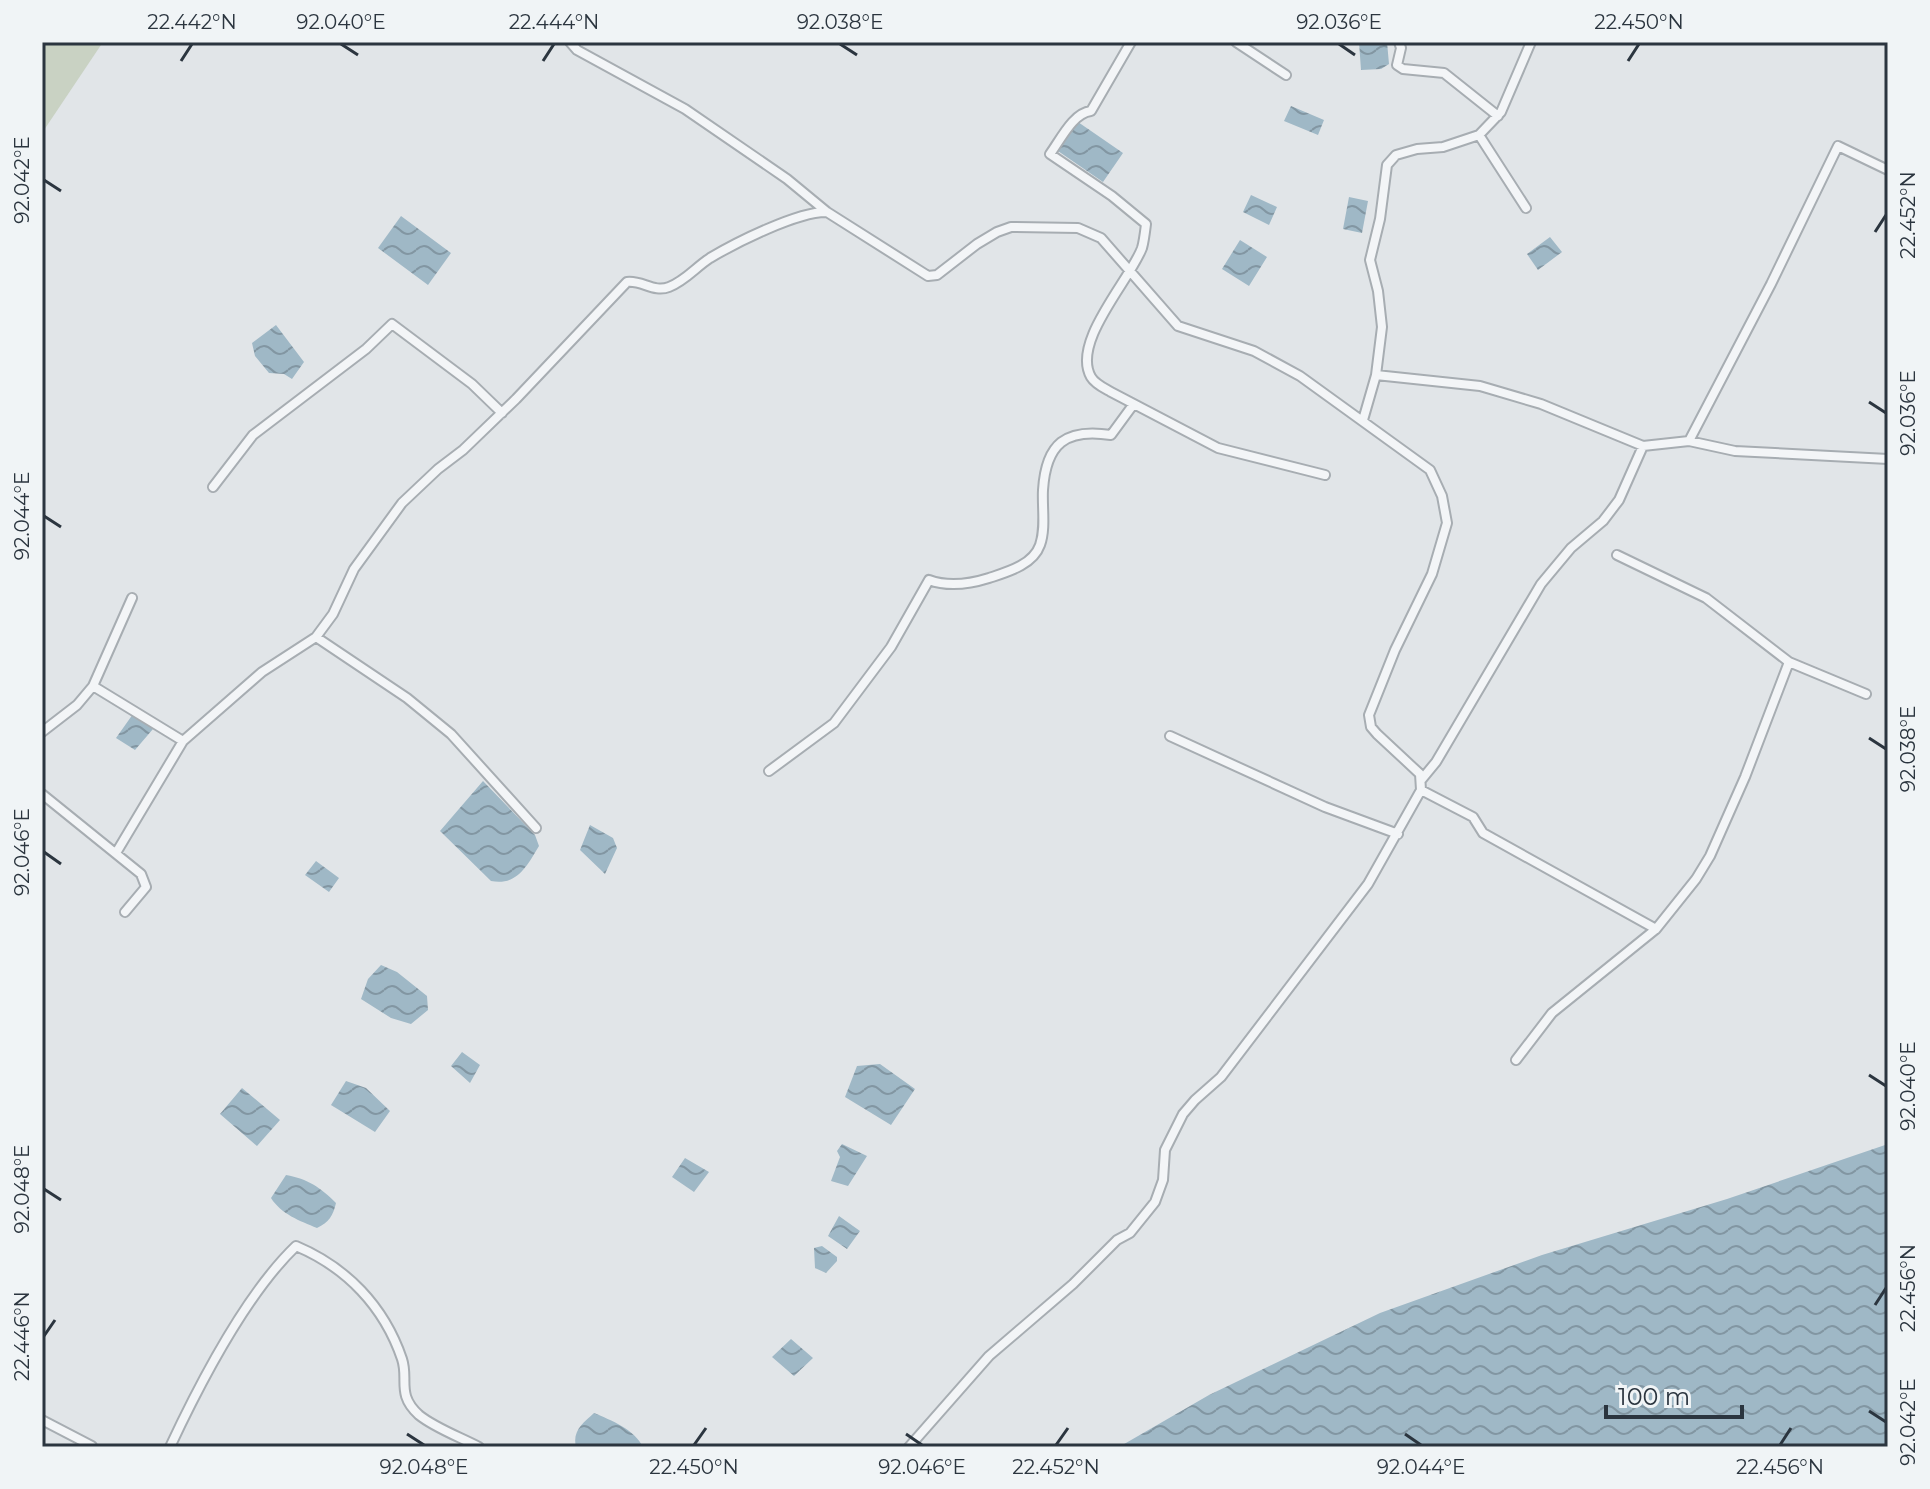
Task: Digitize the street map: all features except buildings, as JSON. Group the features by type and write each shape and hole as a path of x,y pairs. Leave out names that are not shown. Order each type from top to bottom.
{"street":[{"path":"570,42 577,50 685,109 787,179 827,212 928,276 937,275 987,236 1011,227 1078,228 1101,238 1178,326 1254,351 1300,376 1430,470 1442,496 1447,523 1432,574 1395,650 1369,715 1371,727 1422,779 1421,790 1398,834 1368,884 1293,985 1221,1077 1183,1114 1165,1150 1163,1180 1147,1213 1130,1233 1117,1240 1073,1284 989,1356 909,1447"},
{"path":"1131,42 1091,111 1084,112 1073,122 1050,154 1112,196 1146,224 1142,248 1097,323 1089,353 1089,374 1094,381 1133,405 1218,448 1325,475"},
{"path":"1236,42 1286,75"},
{"path":"1399,42 1401,48 1397,65 1403,69 1444,73 1498,116"},
{"path":"1363,420 1376,375 1382,327 1378,291 1370,260 1380,219 1387,165 1396,155 1443,147 1479,135 1498,116 1531,42"},
{"path":"1479,135 1526,208"},
{"path":"1689,441 1771,284 1838,146 1888,170"},
{"path":"116,853 183,741 262,672 316,637 333,614 354,569 402,503 502,413 627,282 666,289 680,282 708,259 760,233 812,212 827,212"},
{"path":"213,487 253,435 366,349 392,324 472,384 502,413"},
{"path":"1376,375 1480,386 1541,404 1643,446 1689,441 1735,451 1888,459"},
{"path":"769,771 834,723 891,647 929,580 945,586 978,582 1026,563 1040,547 1044,519 1043,487 1052,451 1065,437 1088,431 1111,435 1133,405"},
{"path":"1422,779 1436,762 1541,584 1571,548 1603,521 1619,500 1643,446"},
{"path":"1617,555 1706,598 1789,662 1866,694"},
{"path":"42,732 77,705 93,686 132,598"},
{"path":"316,637 407,698 451,734 536,828"},
{"path":"1516,1060 1561,1005 1656,929 1683,899 1710,856 1745,777 1789,662"},
{"path":"93,686 183,741"},
{"path":"1170,736 1325,807 1398,834"},
{"path":"1421,790 1473,817 1483,833 1656,929"},
{"path":"42,794 141,874 146,887 125,912"},
{"path":"170,1447 194,1395 236,1327 275,1266 296,1246 332,1263 379,1310 403,1361 403,1392 419,1414 479,1447"},
{"path":"42,1420 92,1446"}],"green space":[{"path":"42,42 103,42 42,133"}],"water":[{"path":"1359,42 1387,42 1389,64 1381,69 1361,70"},
{"path":"1291,106 1324,120 1318,135 1284,121"},
{"path":"1078,122 1123,153 1103,182 1058,151"},
{"path":"1251,195 1277,207 1269,225 1243,212"},
{"path":"1349,197 1368,201 1362,233 1343,229"},
{"path":"401,216 451,253 428,285 378,248"},
{"path":"1550,237 1562,252 1538,270 1527,254"},
{"path":"1240,240 1267,257 1249,286 1222,269"},
{"path":"276,325 304,362 292,379 284,374 269,373 255,356 252,343"},
{"path":"133,714 153,729 135,750 116,738"},
{"path":"483,781 535,835 539,846 520,873 500,882 491,881 440,831"},
{"path":"590,825 613,838 617,848 605,874 580,850"},
{"path":"316,861 339,878 329,892 305,875"},
{"path":"381,965 397,972 427,996 428,1010 411,1024 391,1018 361,999 368,979"},
{"path":"462,1052 480,1065 470,1083 451,1066"},
{"path":"880,1064 915,1089 891,1125 845,1097 857,1066"},
{"path":"346,1081 366,1088 390,1111 375,1132 331,1105"},
{"path":"242,1088 280,1120 257,1146 220,1114"},
{"path":"842,1144 867,1156 848,1186 831,1181 840,1157 837,1151"},
{"path":"1888,1144 1888,1447 1119,1447 1209,1395 1380,1313 1542,1255 1727,1199"},
{"path":"685,1158 709,1172 694,1192 672,1177"},
{"path":"286,1175 313,1184 336,1203 325,1223 317,1228 291,1216 275,1204 271,1198"},
{"path":"839,1216 860,1231 847,1249 828,1236"},
{"path":"822,1246 837,1257 826,1273 815,1268 814,1248"},
{"path":"791,1339 813,1358 794,1376 772,1357"},
{"path":"594,1413 628,1431 643,1447 576,1447 577,1432"}]}
